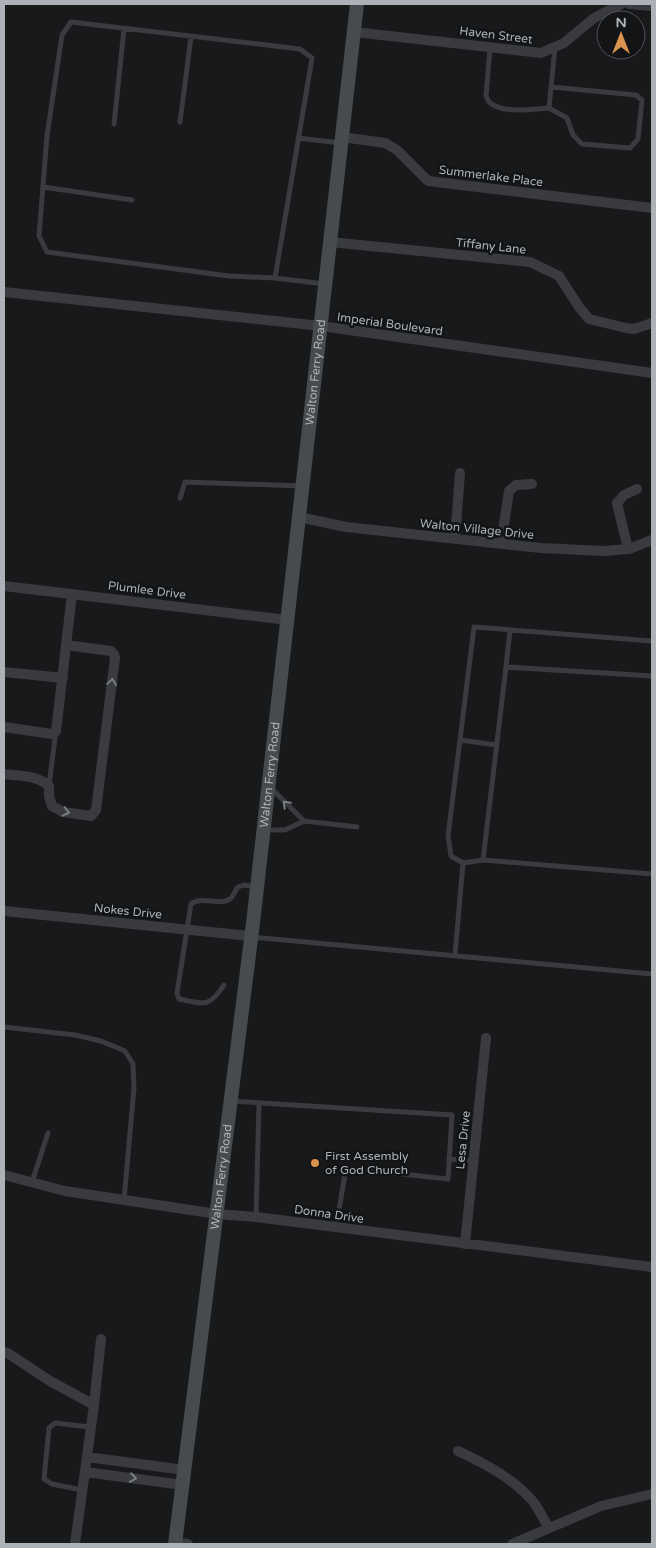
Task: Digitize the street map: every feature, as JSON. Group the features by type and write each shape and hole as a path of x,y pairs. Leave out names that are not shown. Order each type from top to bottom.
{"street":[{"name":"Walton Ferry Road","path":"179,1544 183,1485 257,888 357,4"},
{"name":"Haven Street","path":"354,32 541,53 564,43 594,18 621,4"},
{"path":"629,4 652,6"},
{"name":"Summerlake Place","path":"342,140 385,143 397,150 428,181 652,208"},
{"name":"Tiffany Lane","path":"330,242 530,262 559,276 589,319 634,329 652,324"},
{"name":"Imperial Boulevard","path":"4,292 321,326 652,373"},
{"path":"455,539 460,473"},
{"path":"501,544 509,490 516,485 532,484"},
{"path":"628,549 617,503 624,495 637,489"},
{"name":"Walton Village Drive","path":"299,517 346,527 541,548 603,551 628,549 652,540"},
{"name":"Plumlee Drive","path":"4,586 288,620"},
{"path":"4,727 52,734 56,731 72,594"},
{"path":"4,774 38,778 49,786 52,806 63,812 91,816 96,810 115,658 111,651 66,645"},
{"path":"4,672 63,678"},
{"name":"Nokes Drive","path":"4,911 250,936"},
{"name":"Lesa Drive","path":"465,1244 486,1038"},
{"name":"Donna Drive","path":"4,1175 65,1192 217,1214 256,1217 652,1267"},
{"path":"75,1544 101,1339"},
{"path":"4,1352 50,1381 94,1405"},
{"path":"458,1451 480,1461 522,1490 535,1505 549,1528"},
{"path":"87,1457 185,1470"},
{"path":"85,1472 183,1485"},
{"path":"512,1544 601,1506 652,1494"}],"lane":[{"path":"275,278 312,58 300,50 71,22 62,35 48,136 39,236 47,252 229,276 275,278 325,284"},
{"path":"114,124 124,28"},
{"path":"180,122 190,36"},
{"path":"490,47 486,96 488,102 494,107 505,109 549,108 567,118 573,135 582,144 630,148 638,139 642,100 636,95 551,87"},
{"path":"549,108 555,47"},
{"path":"298,138 342,140"},
{"path":"43,188 132,200"},
{"path":"180,498 185,482 303,486"},
{"path":"652,641 474,627 448,836 451,856 463,863 483,860 652,874"},
{"path":"483,860 510,630"},
{"path":"506,667 652,676"},
{"path":"49,786 56,731"},
{"path":"460,740 496,745"},
{"path":"268,786 304,821"},
{"path":"263,830 284,830 304,821 357,828"},
{"path":"455,955 463,863"},
{"path":"224,985 213,1000 208,1003 179,999 177,992 191,904 200,900 225,901 231,898 238,887 244,885 257,888"},
{"path":"250,936 652,974"},
{"path":"4,1027 75,1035 100,1041 125,1051 133,1064 134,1088 124,1200"},
{"path":"231,1101 452,1115 448,1179 346,1168 336,1228"},
{"path":"256,1217 259,1103"},
{"path":"32,1182 48,1133"},
{"path":"449,1159 474,1161"},
{"path":"82,1490 52,1484 44,1479 49,1428 55,1423 91,1427"}],"place":[{"name":"First Assembly of God Church","path":"315,1163"}]}
